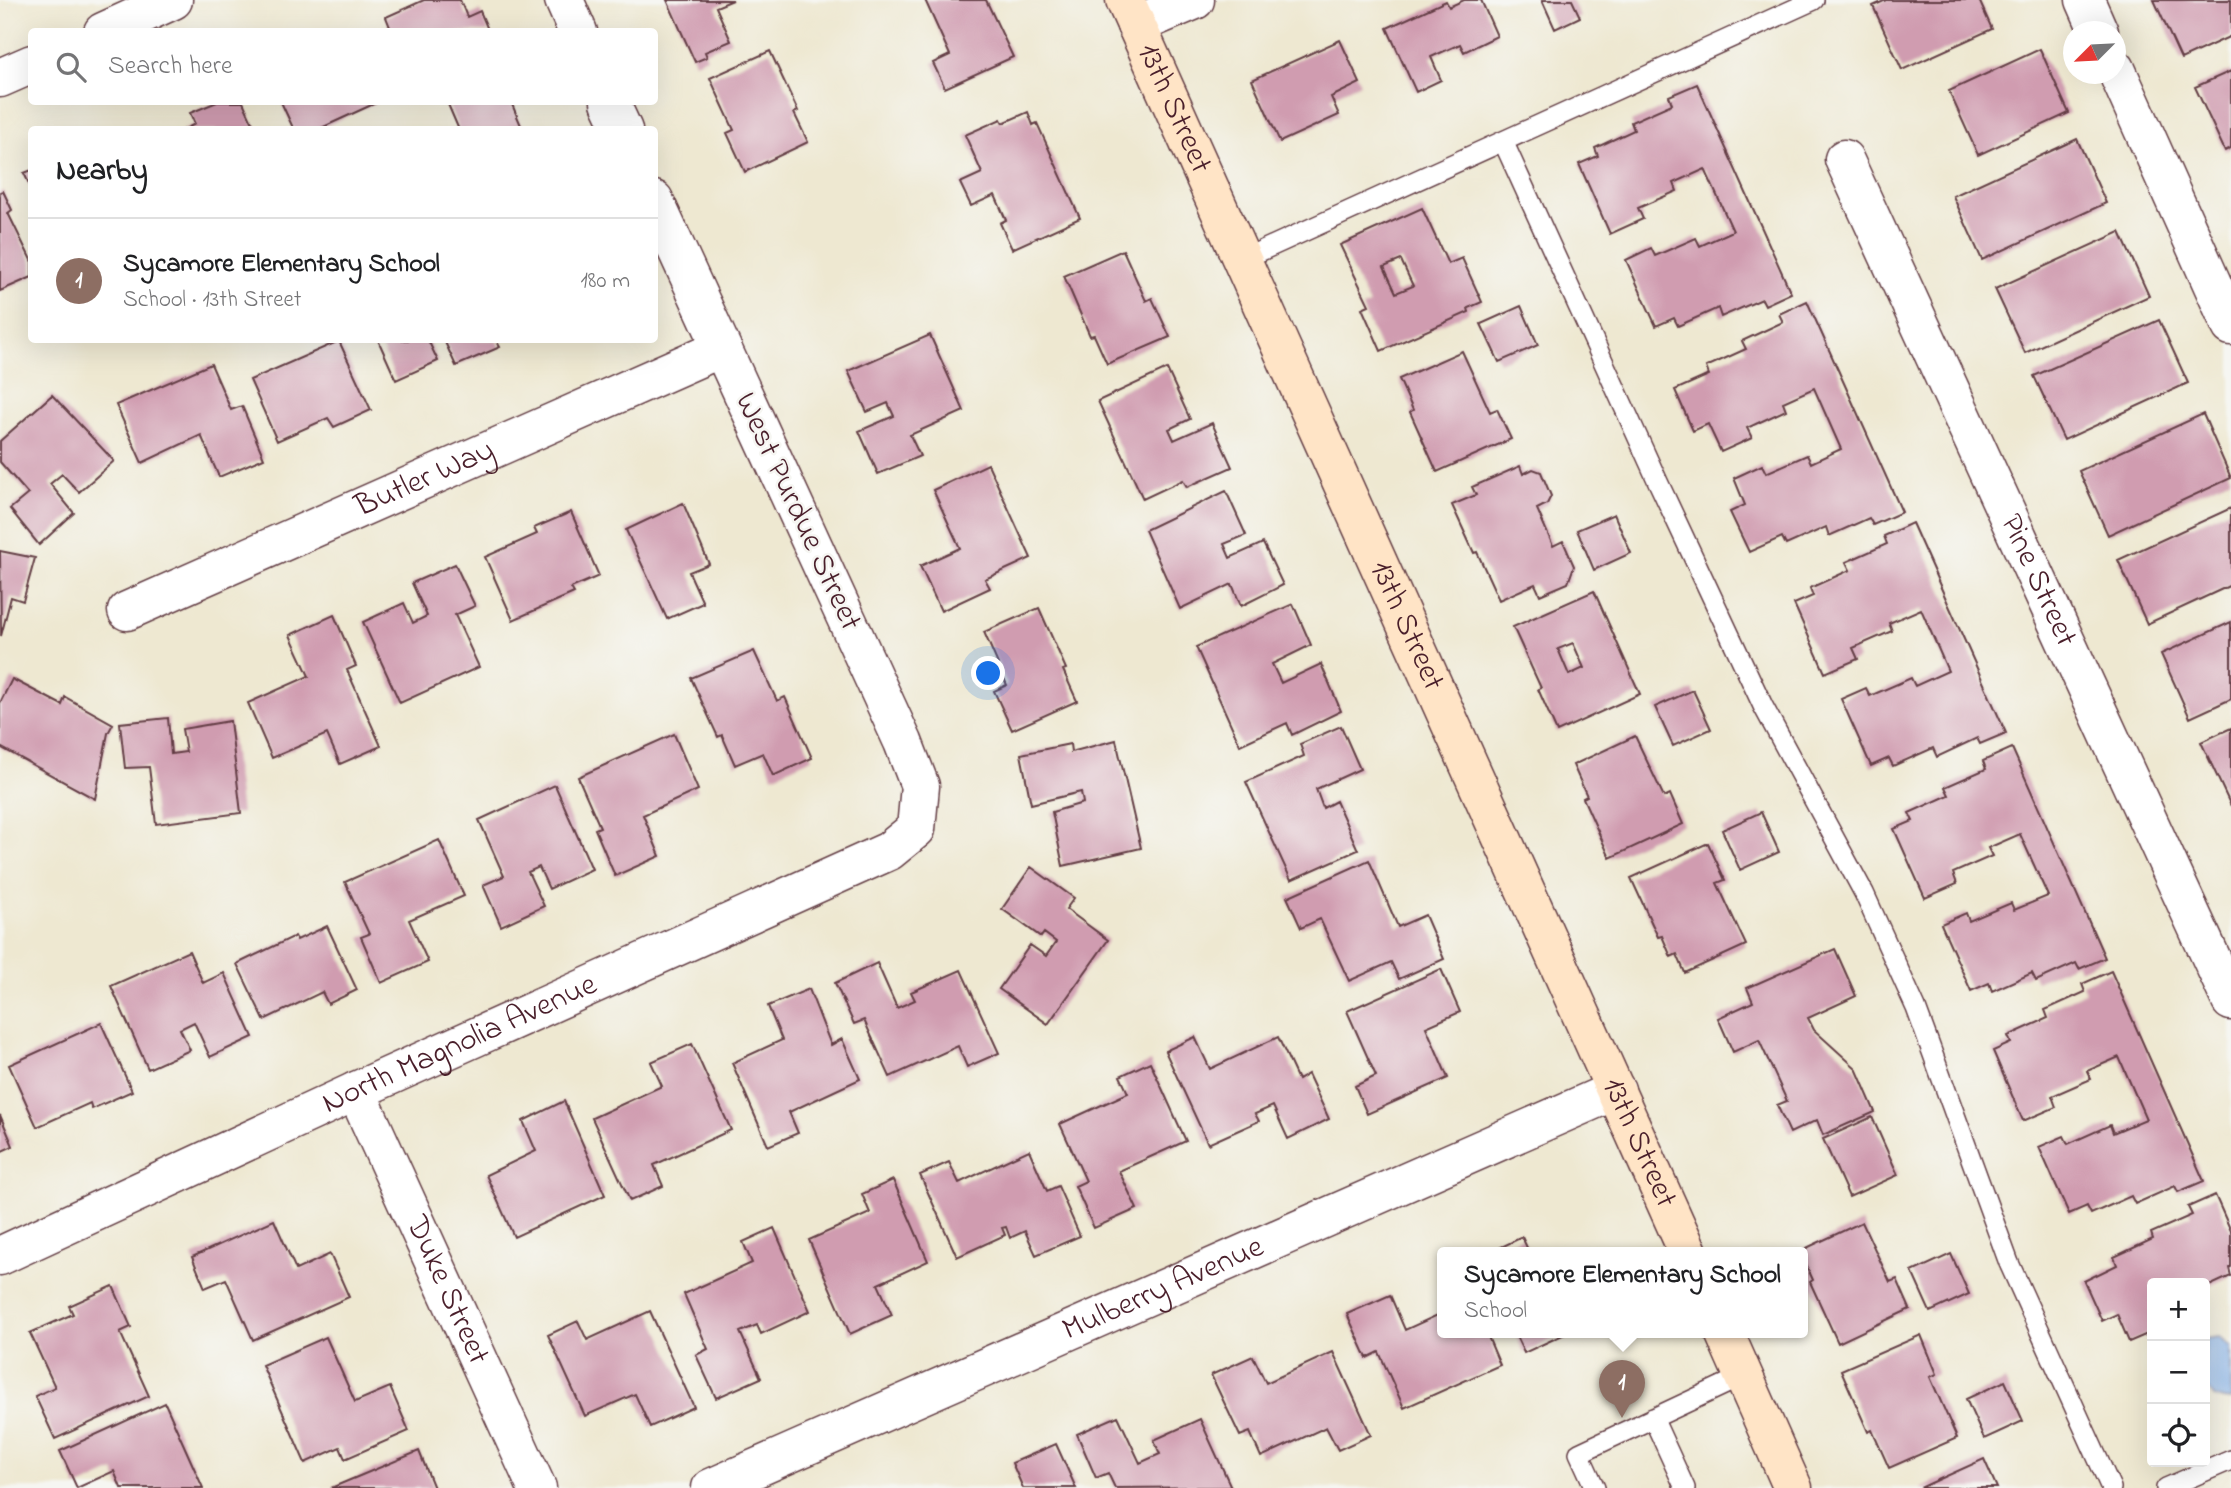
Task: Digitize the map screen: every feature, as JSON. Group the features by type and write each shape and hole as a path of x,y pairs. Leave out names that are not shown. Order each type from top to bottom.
{"street":[{"path":"112,28 173,0"},
{"path":"564,0 576,28"},
{"path":"1131,13 1195,0"},
{"path":"2085,0 2094,21"},
{"name":"13th Street","path":"1131,13 1686,1247"},
{"path":"0,78 28,66"},
{"path":"2123,84 2231,326"},
{"path":"611,105 621,126"},
{"name":"Pine Street","path":"1844,159 2231,1001"},
{"name":"West Purdue Street","path":"658,209 903,743 920,786 916,829"},
{"name":"Butler Way","path":"127,611 721,348"},
{"name":"North Magnolia Avenue","path":"0,1256 356,1091 889,851 916,829"},
{"name":"Mulberry Avenue","path":"711,1488 1616,1090"},
{"name":"Duke Street","path":"356,1091 537,1488"},
{"path":"1727,1338 1793,1488"}],"lane":[{"path":"1241,261 1814,0"},
{"path":"1503,141 1763,706 1864,893 1916,1008 2009,1263 2111,1488"},
{"path":"1595,1488 1579,1453 1743,1376"},
{"path":"1653,1418 1685,1488"},
{"path":"2166,1488 2231,1460"}],"water":[{"path":"2220,1337 2231,1346 2231,1400 2215,1398 2210,1392 2210,1338"}],"building":[{"path":"424,0 460,0 467,17 480,11 487,28 390,28 386,17"},
{"path":"667,0 733,0 716,7 731,41 705,52 707,57 695,62"},
{"path":"925,0 986,0 1013,57 945,88 933,63 950,55"},
{"path":"1464,0 1481,0 1497,36 1464,52 1460,44 1431,57 1441,80 1416,92 1387,28 1446,1 1449,7"},
{"path":"1542,0 1572,0 1580,17 1555,29"},
{"path":"1886,0 1979,0 1992,29 1902,70 1873,6"},
{"path":"2154,0 2231,0 2231,36 2181,59"},
{"path":"1340,40 1360,83 1331,97 1339,115 1280,142 1252,80"},
{"path":"2040,49 2069,113 1978,155 1949,91"},
{"path":"770,51 798,111 794,113 808,142 745,172 727,133 734,130 710,78"},
{"path":"2231,71 2231,148 2225,151 2195,87"},
{"path":"1697,84 1791,293 1765,305 1762,299 1721,317 1718,308 1678,326 1674,318 1656,326 1626,260 1651,248 1655,256 1696,238 1700,246 1733,231 1705,169 1674,183 1677,191 1638,208 1643,219 1610,234 1579,164 1598,156 1595,148 1634,130 1631,122 1672,104 1669,96"},
{"path":"210,105 244,105 254,126 191,126 195,124 190,113"},
{"path":"282,105 371,105 326,126 292,126"},
{"path":"448,105 512,105 521,126 457,126"},
{"path":"1028,112 1033,125 1037,123 1080,218 1012,249 1000,223 1006,220 995,195 971,206 960,183 982,173 965,135 1001,119 1003,123"},
{"path":"2077,139 2106,203 1982,260 1953,196"},
{"path":"3,191 12,210 8,213 28,254 28,279 0,291 0,192"},
{"path":"1422,208 1448,264 1462,258 1482,302 1468,308 1469,312 1381,351 1362,308 1369,305 1340,245","holes":["1401,260 1413,286 1396,293 1384,267"]},
{"path":"2120,232 2149,296 2025,353 1995,289"},
{"path":"1123,250 1146,301 1152,298 1170,337 1107,364 1094,335 1090,336 1064,276"},
{"path":"1807,301 1902,512 1873,525 1869,518 1829,536 1826,527 1786,545 1782,537 1749,552 1730,512 1745,505 1734,478 1762,465 1766,473 1807,455 1811,463 1841,449 1814,388 1783,402 1786,410 1747,428 1752,438 1721,452 1708,424 1693,431 1675,390 1709,375 1706,367 1746,349 1742,341 1783,322 1779,314"},
{"path":"1521,306 1538,345 1499,362 1481,324"},
{"path":"2159,320 2188,383 2064,440 2034,376"},
{"path":"930,335 964,411 910,435 920,456 878,474 859,431 894,416 888,403 867,412 848,371"},
{"path":"340,343 371,410 334,427 328,418 277,441 250,380"},
{"path":"379,343 429,343 438,361 396,380"},
{"path":"445,343 498,343 500,347 456,366"},
{"path":"1462,351 1490,412 1497,409 1511,439 1437,472 1410,412 1413,410 1399,379"},
{"path":"211,364 231,410 242,406 264,458 219,477 201,435 142,463 116,405"},
{"path":"1167,369 1190,419 1169,429 1174,440 1212,423 1232,467 1187,487 1183,480 1143,499 1098,401"},
{"path":"52,395 114,461 79,492 62,474 50,484 74,513 39,545 10,509 28,494 0,462 0,441"},
{"path":"2203,414 2231,478 2108,535 2079,471"},
{"path":"988,464 1031,558 985,579 990,588 941,611 920,566 960,548 933,490"},
{"path":"1520,466 1523,474 1533,469 1541,472 1551,496 1547,504 1537,509 1553,546 1563,541 1574,566 1568,583 1540,595 1535,584 1499,600 1452,505 1476,495 1472,487"},
{"path":"1226,491 1246,535 1224,544 1230,558 1263,543 1283,585 1241,606 1232,584 1180,609 1145,530"},
{"path":"683,503 709,564 689,572 703,603 667,619 626,530"},
{"path":"2231,508 2231,585 2147,624 2118,560"},
{"path":"571,512 599,576 571,588 574,593 513,620 485,557 537,534 534,528"},
{"path":"1614,514 1631,553 1594,570 1577,530"},
{"path":"1912,523 2006,733 1980,744 1977,738 1937,757 1933,748 1893,766 1889,758 1871,766 1841,699 1866,688 1870,696 1911,678 1915,686 1948,671 1921,609 1889,623 1892,631 1853,648 1858,659 1825,673 1794,604 1813,596 1810,588 1850,570 1846,562 1887,544 1884,536"},
{"path":"0,551 35,558 23,601 11,597 1,636"},
{"path":"455,564 475,606 455,615 479,667 400,703 363,622 404,603 413,623 427,616 412,583"},
{"path":"1594,591 1640,694 1557,732 1538,689 1541,688 1513,627","holes":["1573,643 1584,668 1569,675 1558,649"]},
{"path":"1293,604 1311,645 1272,664 1281,683 1321,664 1341,711 1292,735 1287,723 1240,745 1196,647"},
{"path":"1039,608 1077,701 1012,730 994,691 1007,685 984,632"},
{"path":"334,615 356,666 347,670 381,746 340,764 327,734 272,758 248,703 309,676 290,635"},
{"path":"2231,622 2231,699 2190,718 2161,654"},
{"path":"754,651 777,701 785,697 812,758 773,776 763,753 735,765 722,735 718,737 691,678"},
{"path":"12,679 62,705 65,697 113,724 108,733 95,799 0,747 0,703"},
{"path":"1693,690 1711,729 1673,746 1655,707"},
{"path":"168,718 171,754 186,752 182,729 230,721 241,813 156,824 149,767 125,768 120,723"},
{"path":"1341,726 1360,769 1316,789 1323,808 1336,801 1358,850 1291,880 1246,782 1304,756 1300,744"},
{"path":"2231,728 2231,806 2201,742"},
{"path":"674,734 698,790 643,815 660,856 615,876 595,829 600,827 578,777"},
{"path":"1635,736 1664,797 1670,794 1683,824 1610,858 1583,798 1587,796 1573,765"},
{"path":"1116,740 1141,848 1063,866 1052,812 1083,803 1081,792 1031,804 1021,754 1070,744 1071,752"},
{"path":"2012,748 2105,958 2079,969 2076,963 2036,981 2032,973 1992,991 1989,983 1971,991 1941,924 1966,913 1969,921 2011,903 2014,910 2048,896 2020,834 1988,848 1992,856 1953,873 1957,884 1925,898 1894,829 1913,821 1909,813 1949,795 1945,787 1986,769 1983,761"},
{"path":"555,785 592,869 549,889 539,867 528,872 544,906 501,926 483,885 504,876 479,820"},
{"path":"1761,812 1779,852 1740,870 1722,830"},
{"path":"439,840 464,896 409,920 428,962 381,983 361,937 369,934 345,882"},
{"path":"1708,843 1725,880 1717,883 1746,945 1685,973 1677,954 1671,957 1662,936 1658,937 1631,878"},
{"path":"1369,860 1398,927 1425,915 1444,959 1399,979 1391,962 1349,981 1320,919 1301,928 1287,897"},
{"path":"1031,867 1074,898 1066,909 1108,940 1048,1024 999,989 1030,945 1046,956 1056,942 1044,933 1041,937 1002,909"},
{"path":"327,926 357,990 328,1004 322,992 264,1020 237,964 295,936 297,940"},
{"path":"1835,949 1856,996 1808,1018 1814,1030 1856,1068 1875,1112 1823,1135 1817,1120 1790,1133 1777,1105 1787,1101 1759,1040 1733,1052 1718,1018 1753,1002 1747,988"},
{"path":"189,951 203,983 224,973 253,1037 210,1057 194,1022 180,1029 190,1050 148,1069 111,986"},
{"path":"877,963 897,1008 915,1000 911,992 961,970 999,1053 967,1067 958,1046 890,1077 864,1020 854,1024 835,983"},
{"path":"1441,969 1460,1012 1426,1027 1448,1078 1367,1114 1355,1086 1376,1076 1347,1011"},
{"path":"2111,971 2204,1181 2178,1192 2175,1186 2135,1204 2131,1196 2091,1214 2087,1206 2069,1214 2039,1147 2064,1136 2068,1144 2110,1125 2113,1133 2146,1119 2119,1057 2087,1071 2091,1079 2052,1096 2056,1107 2023,1121 1993,1051 2011,1043 2008,1036 2048,1018 2045,1010 2085,992 2082,984"},
{"path":"809,989 831,1045 842,1039 860,1079 789,1112 798,1133 768,1146 732,1063 782,1040 768,1006"},
{"path":"101,1023 132,1091 92,1109 90,1103 37,1127 9,1065"},
{"path":"1195,1037 1210,1069 1278,1037 1298,1080 1308,1074 1329,1119 1288,1139 1273,1106 1255,1114 1259,1121 1208,1144 1165,1051"},
{"path":"692,1044 731,1130 654,1165 663,1186 630,1201 592,1118 662,1086 651,1062"},
{"path":"1150,1062 1186,1141 1119,1171 1137,1209 1094,1228 1075,1186 1086,1181 1060,1124 1128,1093 1120,1076"},
{"path":"564,1101 605,1195 514,1237 486,1175 536,1151 523,1121"},
{"path":"0,1115 13,1146 0,1152"},
{"path":"1872,1117 1898,1175 1849,1197 1823,1139"},
{"path":"1029,1150 1047,1191 1058,1186 1080,1236 1036,1255 1025,1231 1010,1238 1006,1227 1002,1228 1005,1235 957,1257 920,1175 949,1162 959,1183"},
{"path":"893,1180 928,1261 878,1284 892,1315 850,1334 809,1240 870,1213 862,1194"},
{"path":"2215,1195 2231,1231 2231,1276 2210,1286 2210,1278 2147,1278 2147,1334 2129,1342 2117,1314 2102,1321 2084,1281 2117,1265 2114,1257 2153,1239 2151,1233 2192,1215 2188,1207"},
{"path":"274,1220 296,1270 330,1254 349,1297 253,1340 226,1279 205,1288 192,1257"},
{"path":"1862,1222 1890,1282 1897,1279 1910,1309 1838,1343 1810,1282 1813,1280 1808,1269 1808,1247"},
{"path":"774,1228 810,1311 761,1334 757,1325 740,1332 761,1378 716,1398 696,1355 708,1349 684,1294 752,1263 743,1242"},
{"path":"1522,1237 1527,1247 1501,1247"},
{"path":"1951,1254 1969,1294 1930,1312 1912,1272"},
{"path":"113,1286 131,1327 120,1332 149,1396 55,1439 35,1396 55,1387 30,1333 73,1314 69,1306"},
{"path":"1390,1295 1405,1330 1437,1315 1437,1338 1489,1338 1500,1365 1404,1408 1379,1352 1367,1358 1347,1314"},
{"path":"650,1311 694,1407 650,1427 635,1394 585,1416 548,1335 578,1321 587,1340"},
{"path":"1921,1335 1937,1374 1930,1377 1957,1438 1889,1468 1872,1430 1868,1432 1841,1370"},
{"path":"326,1337 355,1402 390,1387 409,1431 345,1459 340,1447 305,1463 262,1365"},
{"path":"1517,1338 1556,1338 1524,1353"},
{"path":"1333,1352 1371,1435 1338,1450 1326,1427 1261,1457 1250,1432 1240,1436 1211,1375 1253,1356 1266,1383"},
{"path":"2005,1381 2023,1421 1984,1439 1966,1399"},
{"path":"165,1403 203,1488 121,1488 114,1471 77,1488 60,1451"},
{"path":"1118,1416 1140,1463 1160,1454 1154,1440 1200,1419 1231,1487 1115,1488 1108,1473 1096,1478 1077,1434"},
{"path":"1056,1444 1076,1488 1023,1488 1012,1463"},
{"path":"419,1451 434,1488 331,1488"},
{"path":"1984,1459 1997,1488 1920,1488"}],"place":[{"name":"Sycamore Elementary School","path":"1622,1418"}]}
